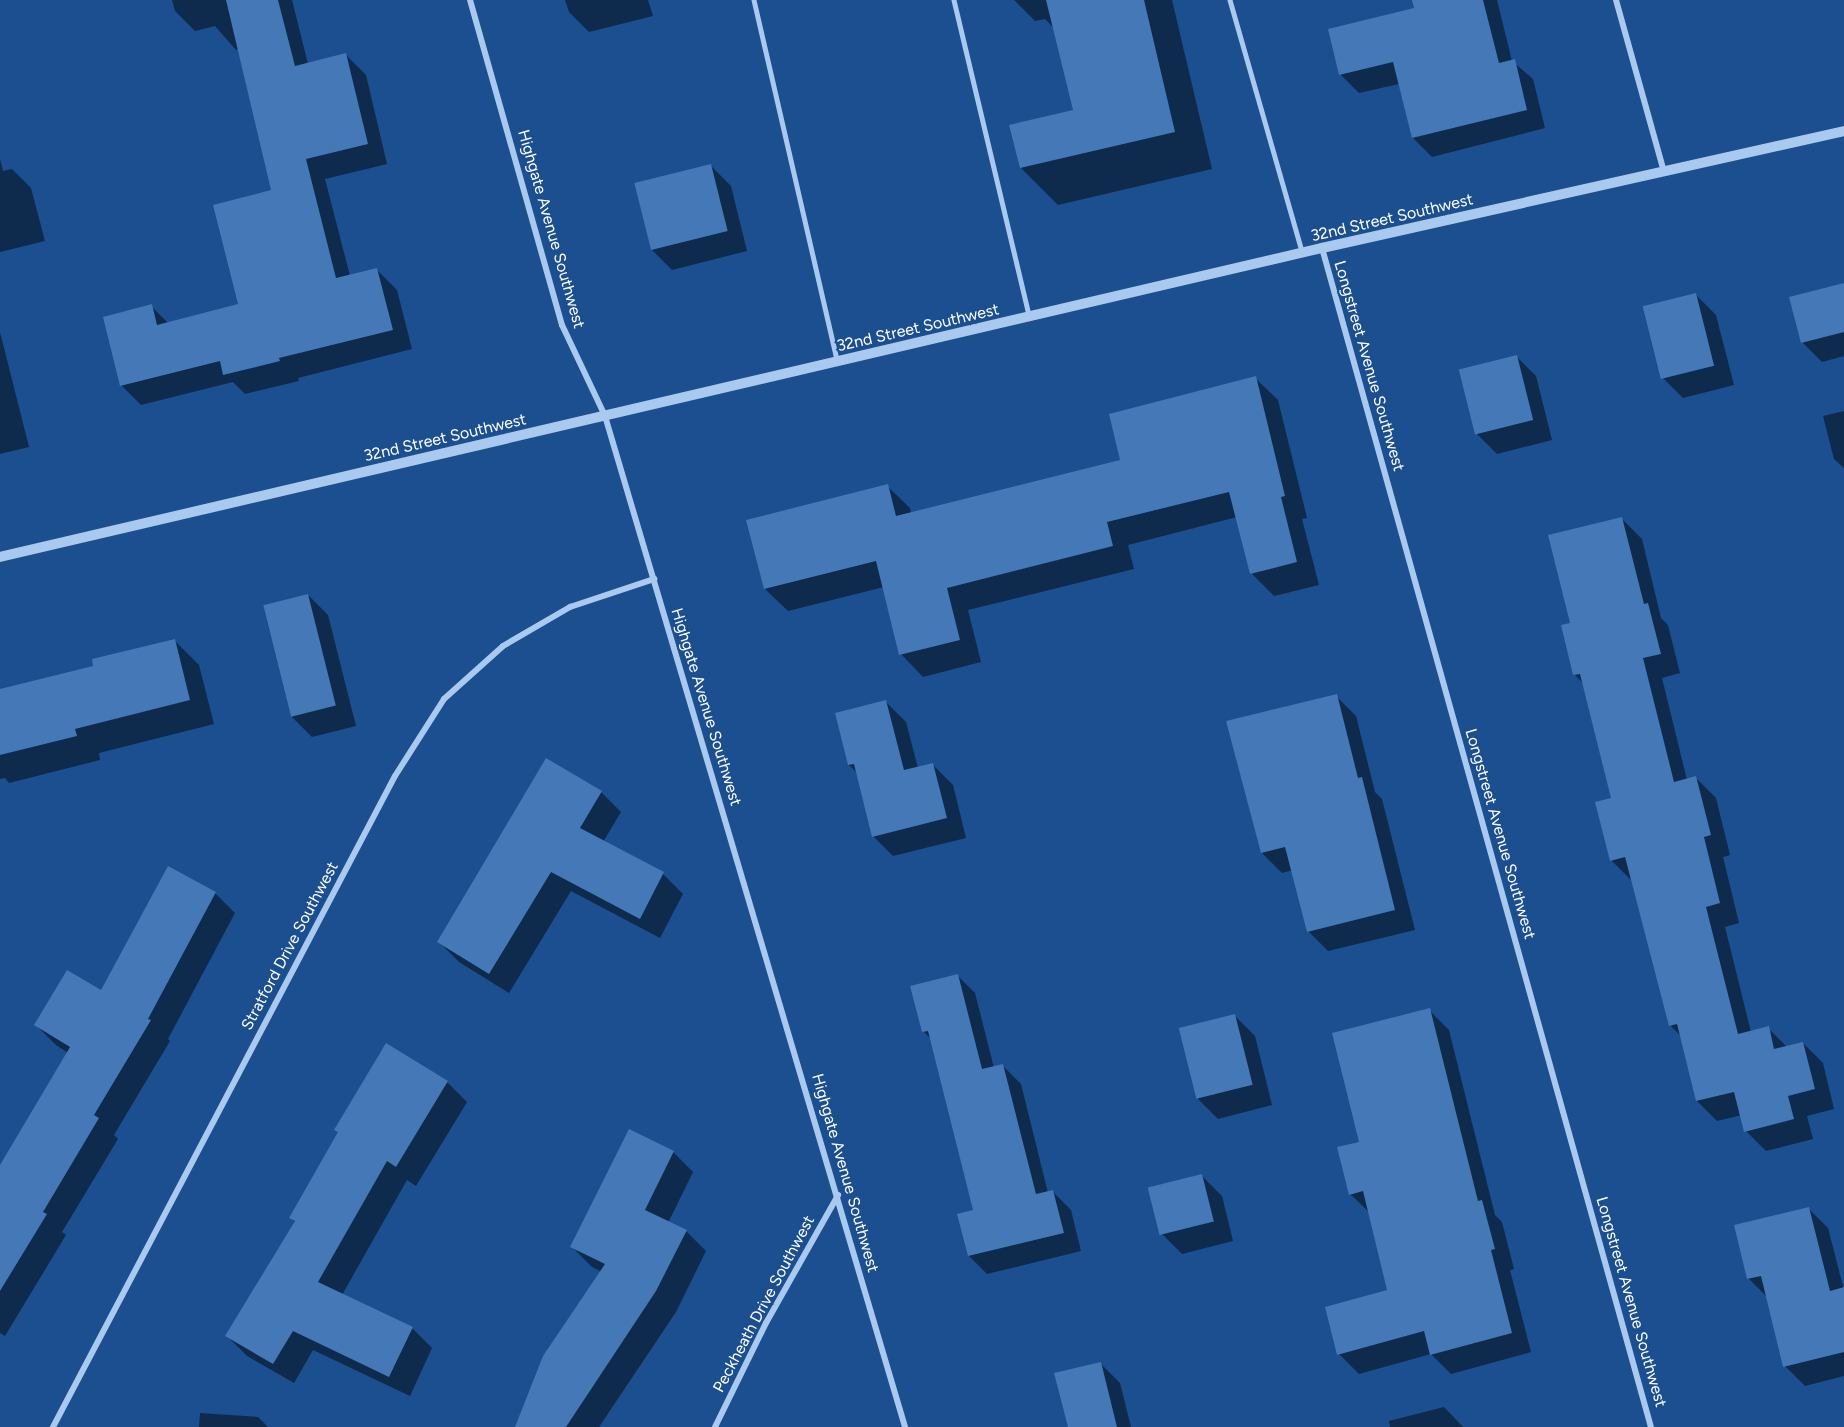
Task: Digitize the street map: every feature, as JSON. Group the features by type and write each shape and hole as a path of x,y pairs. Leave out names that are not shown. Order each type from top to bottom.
{"street":[{"name":"Highgate Avenue Southwest","path":"470,0 562,325 605,416 905,1427"},
{"path":"1616,0 1664,172"},
{"name":"32nd Street Southwest","path":"0,557 1322,248 1844,131"},
{"name":"Longstreet Avenue Southwest","path":"1322,248 1652,1427"},
{"name":"Stratford Drive Southwest","path":"53,1427 394,776 444,699 503,646 570,607 654,579"},
{"name":"Peckheath Drive Southwest","path":"715,1427 766,1323 838,1195"}],"lane":[{"path":"754,0 838,362"},
{"path":"954,0 1029,317"},
{"path":"1230,0 1302,253"}],"building":[{"path":"226,0 278,0 295,66 346,53 368,144 306,159 336,278 377,268 393,330 279,358 280,361 223,375 220,361 120,386 103,317 152,304 157,325 238,304 213,205 271,190"},
{"path":"1046,0 1144,0 1175,132 1020,168 1009,125 1073,110"},
{"path":"1412,0 1483,0 1499,63 1515,59 1527,110 1412,138 1393,62 1339,75 1328,29 1414,8"},
{"path":"711,164 728,231 651,250 634,183"},
{"path":"1844,283 1844,332 1801,343 1789,297"},
{"path":"1696,293 1714,366 1661,379 1643,306"},
{"path":"1517,355 1533,420 1475,435 1459,370"},
{"path":"1256,376 1285,496 1281,497 1297,562 1250,574 1229,492 1107,522 1113,546 947,588 960,640 899,655 876,561 764,589 746,520 888,484 896,516 1120,460 1109,414"},
{"path":"1622,517 1644,604 1648,603 1661,654 1643,658 1674,782 1696,776 1711,835 1704,837 1720,903 1706,907 1738,1034 1769,1026 1774,1049 1803,1042 1815,1089 1788,1096 1794,1119 1744,1132 1734,1092 1696,1101 1677,1024 1669,1026 1625,857 1610,861 1595,802 1611,798 1580,674 1573,675 1561,625 1570,623 1548,535"},
{"path":"308,594 336,706 291,717 263,605"},
{"path":"175,639 190,700 75,729 77,736 0,755 0,689 93,666 92,659"},
{"path":"1337,694 1358,778 1362,777 1395,910 1307,932 1285,847 1261,853 1226,721"},
{"path":"886,700 904,770 933,763 947,818 872,837 854,764 848,765 835,713"},
{"path":"546,758 602,791 580,828 664,872 640,919 551,872 489,974 437,942"},
{"path":"168,866 216,892 148,1019 151,1020 94,1115 99,1118 43,1212 47,1214 0,1291 0,1165 70,1047 34,1025 67,970 101,990"},
{"path":"958,974 982,1069 1003,1064 1036,1194 1053,1190 1064,1233 968,1256 957,1214 973,1210 928,1031 922,1032 910,986"},
{"path":"1430,1008 1478,1201 1482,1200 1495,1249 1491,1250 1512,1333 1430,1355 1424,1331 1337,1355 1325,1307 1387,1290 1363,1191 1349,1195 1337,1147 1359,1142 1332,1033"},
{"path":"1235,1014 1253,1085 1196,1099 1179,1028"},
{"path":"386,1043 448,1081 396,1167 387,1161 318,1282 413,1327 389,1377 293,1331 273,1364 225,1336 295,1221 289,1218 338,1132 334,1130"},
{"path":"629,1129 674,1151 645,1210 687,1230 656,1291 566,1427 515,1427 543,1356 605,1264 570,1247"},
{"path":"1202,1174 1214,1222 1160,1235 1148,1188"},
{"path":"1809,1207 1830,1291 1844,1287 1844,1352 1783,1367 1761,1276 1747,1279 1734,1225"},
{"path":"1101,1362 1117,1427 1068,1427 1054,1373"}]}
